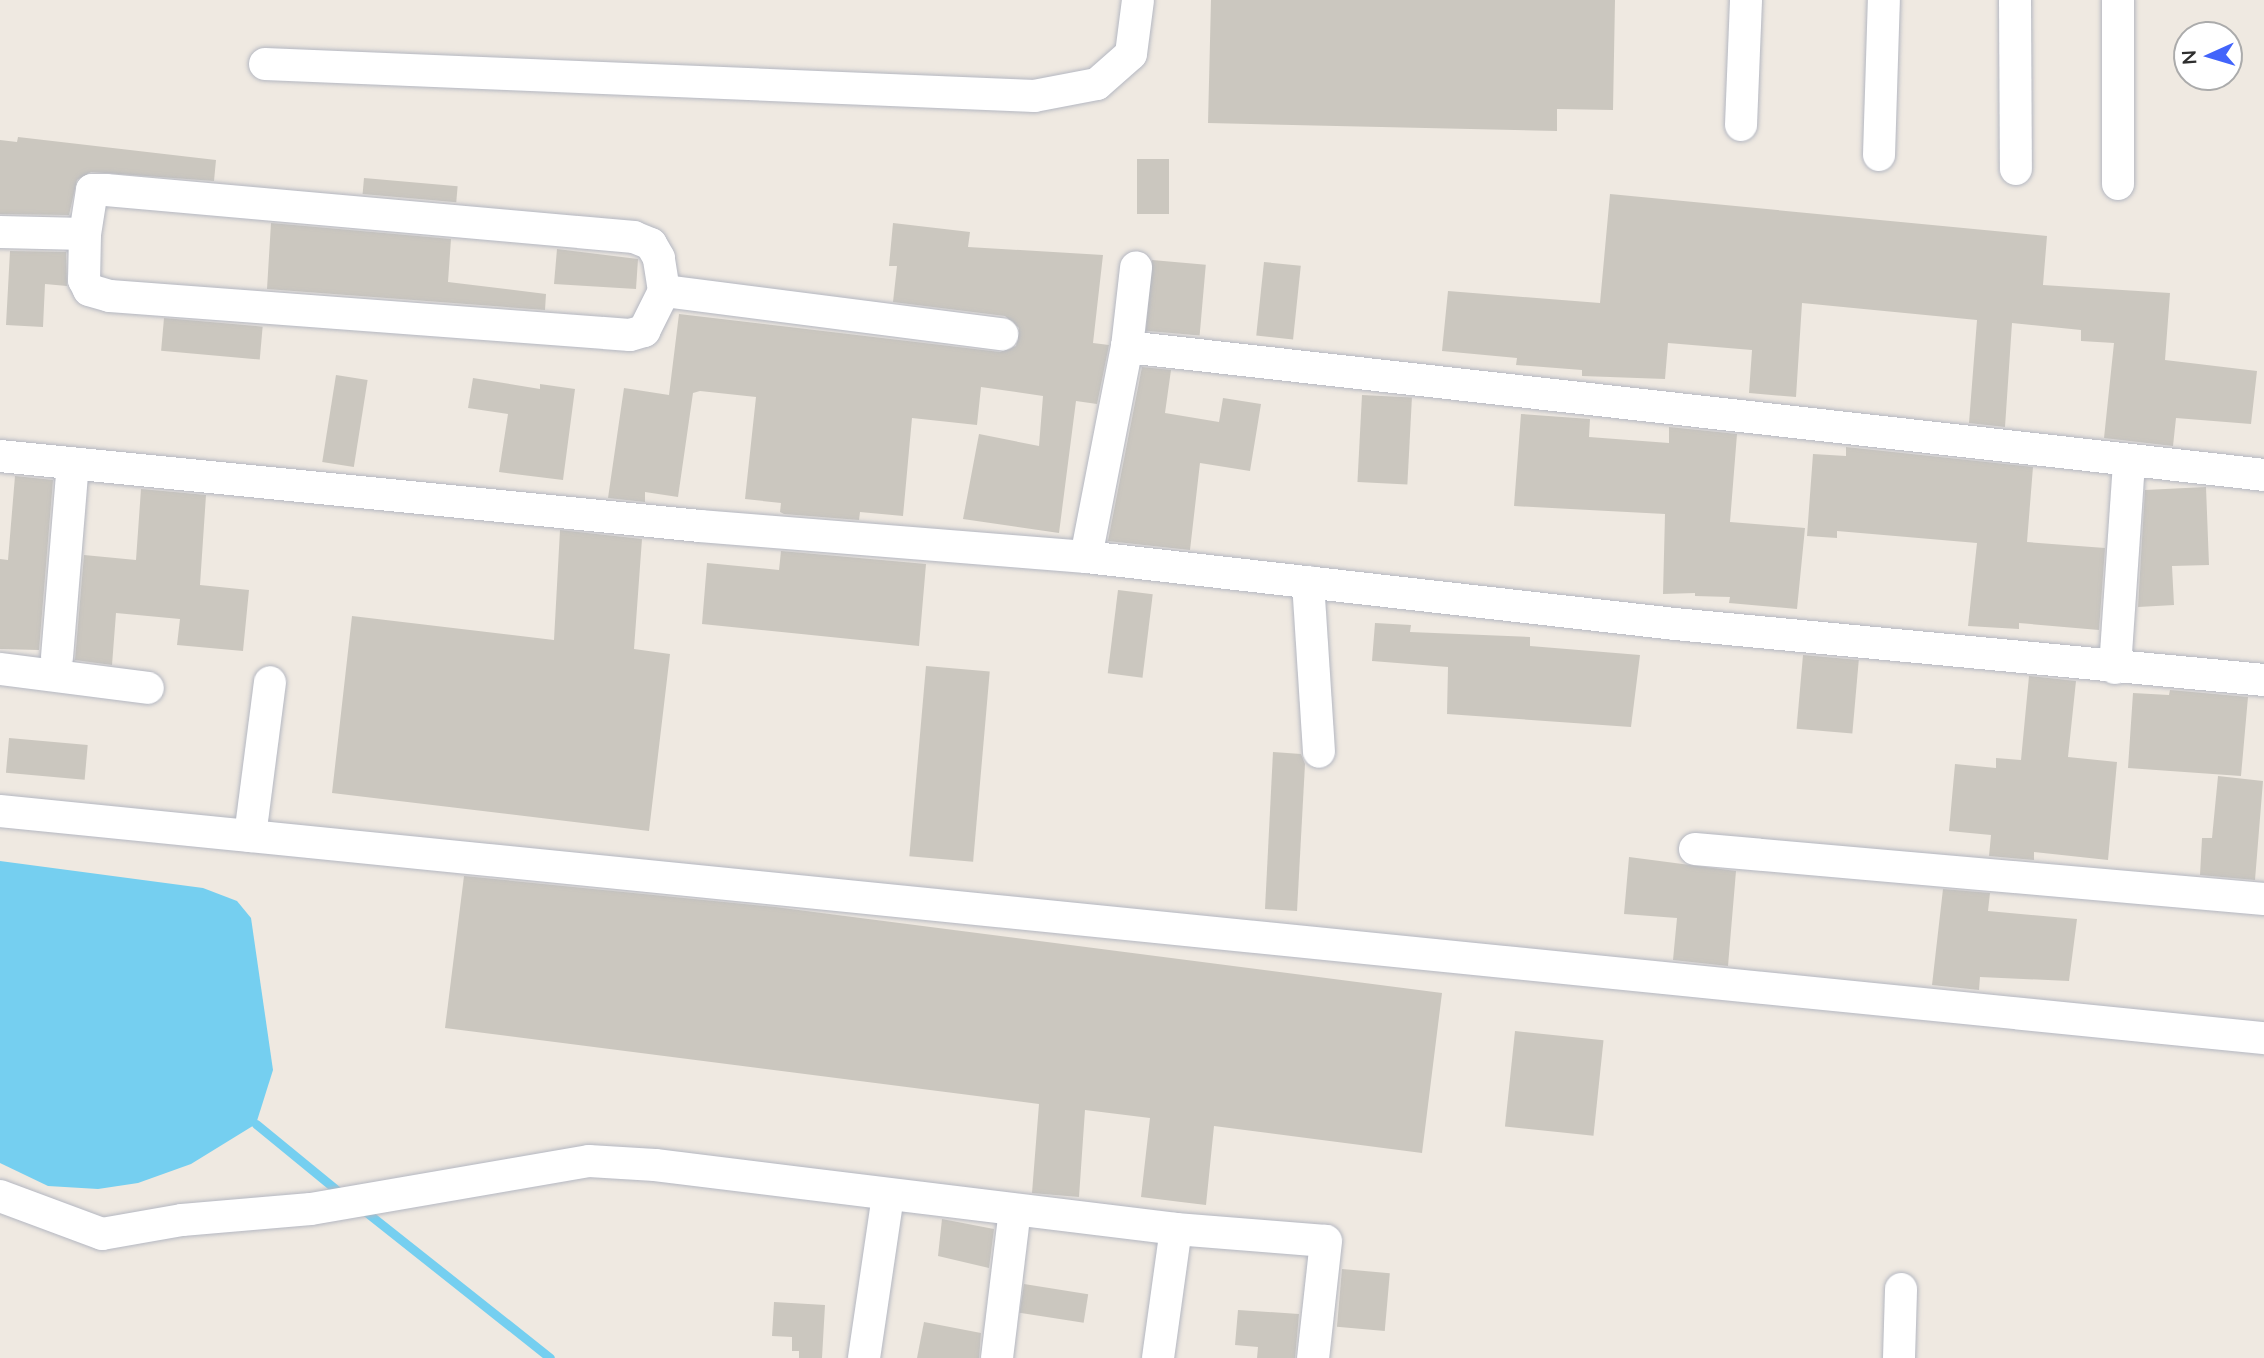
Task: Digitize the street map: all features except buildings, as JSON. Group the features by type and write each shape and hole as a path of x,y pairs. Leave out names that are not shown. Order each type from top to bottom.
{"street":[{"path":"265,64 1034,96 1097,84 1130,54 1138,0"},
{"path":"1741,125 1746,0"},
{"path":"1879,155 1884,0"},
{"path":"2015,0 2016,169"},
{"path":"2118,0 2118,184"},
{"path":"106,190 634,237 651,244 659,258 664,291 643,331 630,335 110,296 89,290 84,280 85,234 92,191 106,190"},
{"path":"0,232 85,234"},
{"path":"1086,557 1127,347 1136,268"},
{"path":"664,291 1002,334"},
{"path":"1127,347 2264,475"},
{"path":"0,456 699,526 1086,557 2115,668 2264,680"},
{"path":"2115,668 2129,461"},
{"path":"57,657 73,464"},
{"path":"1308,582 1319,752"},
{"path":"0,669 149,688"},
{"path":"250,836 270,682"},
{"path":"0,811 2264,1038"},
{"path":"1695,849 2264,899"},
{"path":"0,1196 102,1234 327,1205 589,1161 656,1165 1176,1229 1326,1241 1313,1358"},
{"path":"864,1358 888,1195"},
{"path":"997,1358 1015,1210"},
{"path":"1158,1358 1176,1229"},
{"path":"1899,1358 1901,1289"}],"water":[{"path":"0,861 203,888 237,901 251,918 273,1070 256,1124 191,1164 138,1183 98,1189 48,1186 0,1163"}],"waterway":[{"path":"256,1124 344,1196"},
{"path":"361,1208 550,1358"}]}
